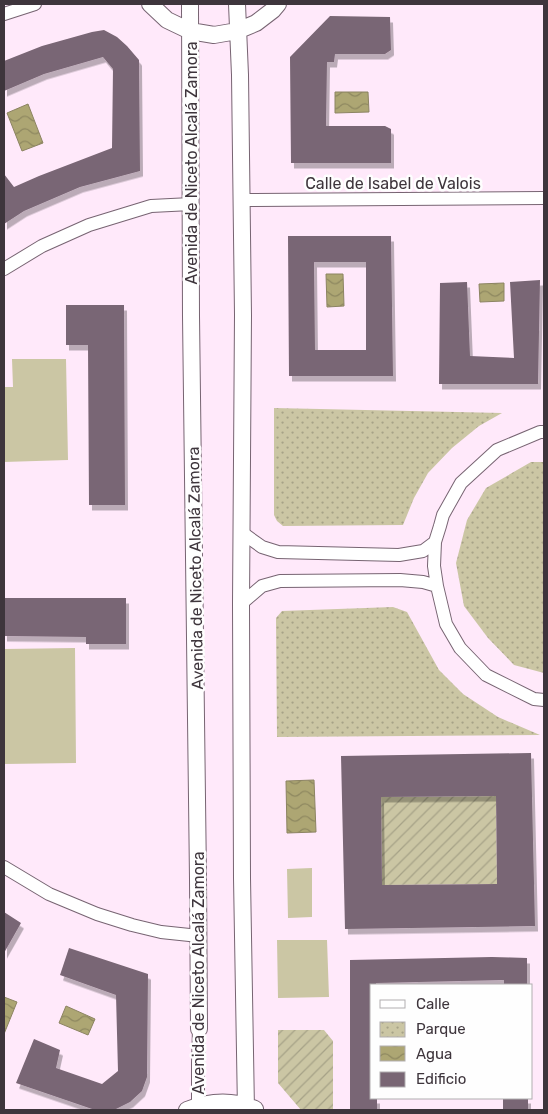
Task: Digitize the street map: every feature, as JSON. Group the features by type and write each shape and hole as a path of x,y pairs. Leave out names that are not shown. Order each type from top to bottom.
{"street":[{"path":"4,14 35,4"},
{"name":"Avenida de Niceto Alcalá Zamora","path":"150,4 167,20 190,31 214,34 237,31 256,23 278,4"},
{"name":"Avenida de Niceto Alcalá Zamora","path":"190,4 191,316 199,936 199,1029 195,1109 222,1102 250,1109 244,1061 241,604 243,315 240,75 237,4"},
{"name":"Calle de Isabel de Valois","path":"241,200 544,198"},
{"path":"4,269 42,246 89,225 150,206 191,204"},
{"path":"544,432 496,450 461,483 444,515 435,542 434,566 446,624 460,648 486,675 534,698 544,700"},
{"path":"241,532 262,547 278,552 400,555 423,551 435,542"},
{"path":"241,604 262,586 280,581 400,580 423,582 437,586"},
{"path":"4,867 49,894 97,914 161,932 199,936"}],"green space":[{"path":"12,359 66,359 68,460 4,462 4,387 13,387"},
{"path":"274,408 502,413 479,426 452,448 428,473 414,498 403,525 283,526 274,515"},
{"path":"531,462 544,462 544,673 514,665 488,638 464,606 456,563 467,520 486,488"},
{"path":"393,607 407,612 439,670 463,694 498,717 540,735 277,737 276,618 282,611"},
{"path":"75,648 76,763 4,764 4,649"},
{"path":"496,796 497,884 382,885 381,797"},
{"path":"312,868 312,917 288,918 287,869"},
{"path":"277,940 327,940 329,997 278,998"},
{"path":"278,1030 324,1030 333,1041 333,1110 301,1110 278,1083"}],"water":[{"path":"335,92 368,92 369,112 335,113"},
{"path":"28,104 43,143 22,151 7,113"},
{"path":"326,274 343,274 344,306 327,307"},
{"path":"504,283 504,301 480,302 479,284"},
{"path":"314,780 316,832 287,833 286,781"},
{"path":"4,997 17,1002 4,1034"},
{"path":"66,1006 95,1019 88,1035 59,1023"}],"building":[{"path":"330,16 390,17 391,50 385,54 335,54 334,62 327,62 326,126 385,126 391,129 391,163 291,163 290,57"},
{"path":"104,30 117,37 139,60 140,171 80,187 24,211 4,224 4,174 14,187 112,148 113,69 103,57 44,74 4,91 4,61 42,46"},
{"path":"288,236 391,236 393,376 289,376","holes":["314,262 366,262 366,350 315,350"]},
{"path":"540,280 538,384 439,384 440,283 467,282 470,356 514,358 510,282"},
{"path":"66,305 124,305 125,505 89,505 88,345 66,345"},
{"path":"4,598 126,598 126,644 86,644 86,637 4,636"},
{"path":"531,753 535,926 345,929 341,756","holes":["496,796 497,884 382,885 381,797"]},
{"path":"4,912 21,923 4,953"},
{"path":"69,948 148,974 147,1077 142,1091 130,1102 114,1110 95,1110 16,1083 34,1039 60,1050 56,1068 102,1084 118,1071 116,995 60,975"},
{"path":"527,958 527,984 504,984 504,980 370,984 370,1099 377,1099 377,1110 350,1110 350,960"},
{"path":"503,1099 528,1099 528,1110 503,1110"}]}
